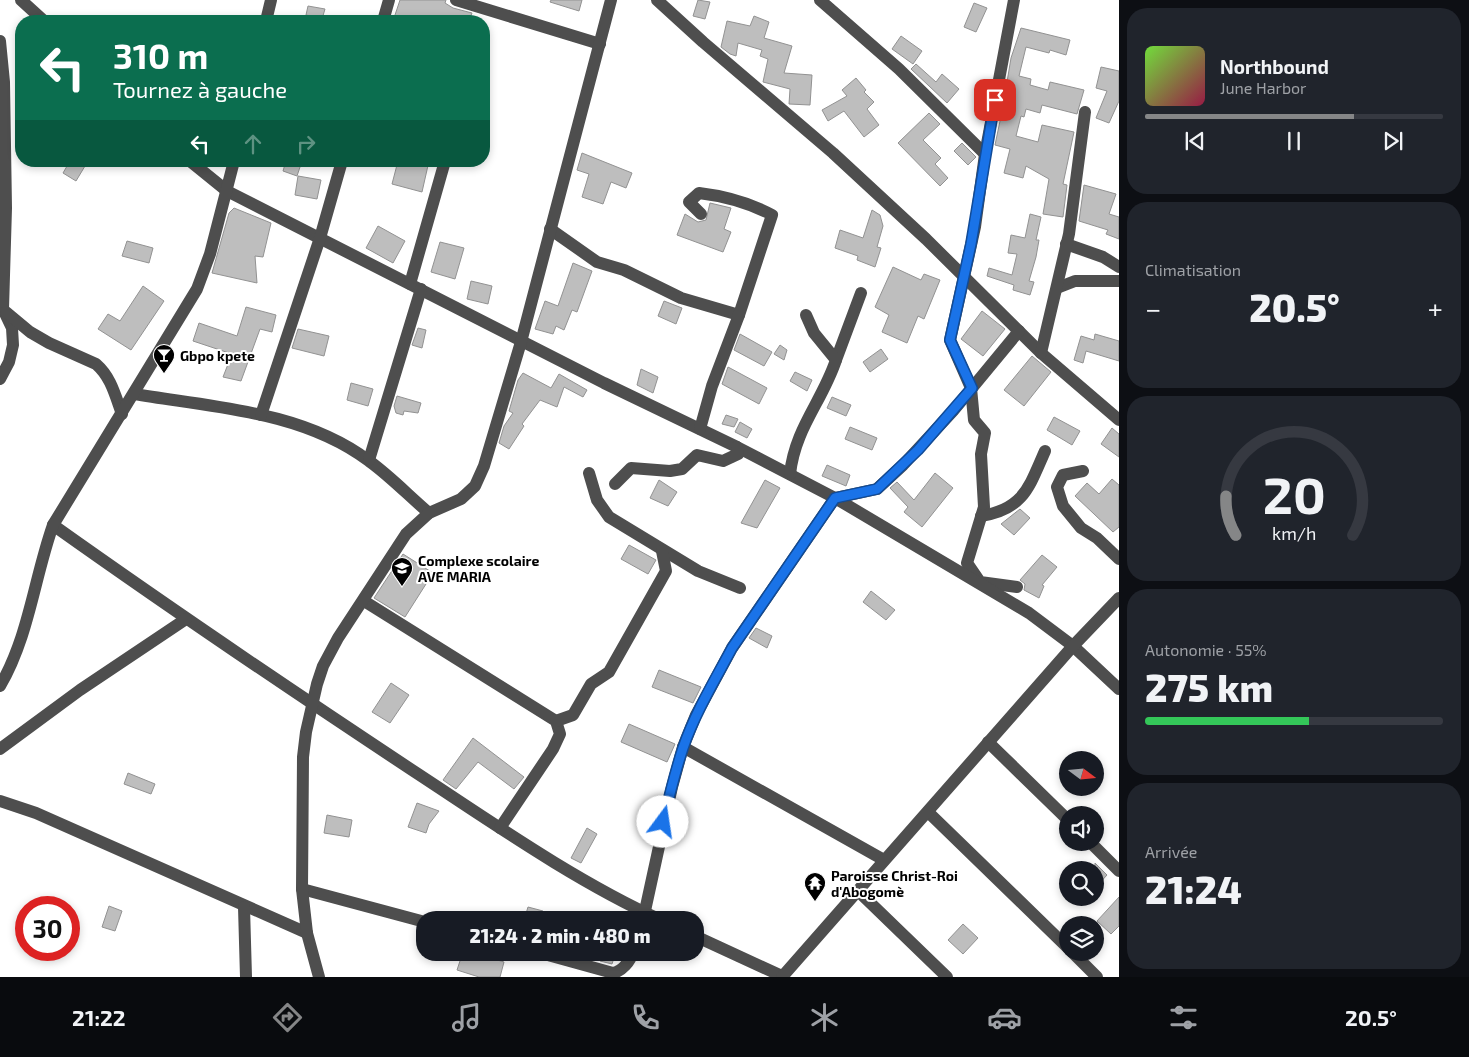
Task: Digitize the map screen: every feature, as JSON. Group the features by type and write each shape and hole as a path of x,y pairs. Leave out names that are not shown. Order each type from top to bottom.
{"street":[{"path":"21,0 37,15"},
{"path":"267,15 271,0"},
{"path":"385,15 390,0"},
{"path":"456,0 481,15"},
{"path":"319,977 307,933 302,889 303,758 312,704 324,666 338,638 364,601 406,534 417,521 461,499 475,486 484,466 521,342 611,0"},
{"path":"657,0 703,42 833,153 926,239 1041,353 1119,420"},
{"path":"820,0 899,69 985,154"},
{"path":"1014,0 985,154 965,279 950,340 972,388 974,420 984,433 981,454 984,507 967,563 980,582 1017,587"},
{"path":"490,18 600,44"},
{"path":"0,40 4,82 6,208 2,308 12,328 13,345 9,362 0,378"},
{"path":"1041,353 1066,244 1085,112"},
{"path":"197,167 226,191 415,286 521,342 737,447 835,498 980,582 1029,613 1072,646 1119,690"},
{"path":"0,686 23,636 44,551 53,525 197,289 210,254 232,167"},
{"path":"261,415 320,238 340,167"},
{"path":"369,460 415,286 444,167"},
{"path":"700,429 712,386 739,315 772,215 757,207 714,194 699,193 689,202 701,214"},
{"path":"550,229 596,262 624,270 673,296 739,315"},
{"path":"1066,244 1103,257 1119,267"},
{"path":"1057,288 1076,281 1119,281"},
{"path":"790,474 793,452 804,425 829,382 861,293"},
{"path":"2,308 30,332 96,364 105,371 122,414"},
{"path":"806,315 814,332 836,360"},
{"path":"645,911 659,840 683,747 696,715 732,648 835,498 877,489 918,450 1019,331"},
{"path":"134,394 261,415 324,434 369,460 429,514"},
{"path":"615,484 631,468 670,471 682,469 697,455 723,461 738,454 737,447"},
{"path":"981,516 1000,513 1019,502 1045,451"},
{"path":"1083,471 1063,475 1057,487 1063,506 1081,528 1097,538 1119,559"},
{"path":"589,473 597,500 609,517 662,551 698,571 740,588"},
{"path":"53,525 186,619 312,704 500,828 634,911"},
{"path":"556,721 573,715 590,684 609,672 666,570 662,551"},
{"path":"704,940 783,977 1072,646 1119,598"},
{"path":"364,601 556,721 560,734 500,828"},
{"path":"0,750 80,690 186,619"},
{"path":"988,742 1059,811"},
{"path":"683,747 884,860"},
{"path":"0,801 36,814 244,907 307,933"},
{"path":"928,812 1059,939"},
{"path":"1099,851 1119,871"},
{"path":"302,889 416,920"},
{"path":"858,890 947,977"},
{"path":"244,907 246,977"},
{"path":"570,961 613,973 619,971 629,961"},
{"path":"1081,961 1097,977"}],"building":[{"path":"400,0 446,0 445,3 453,8 472,13 471,15 395,15"},
{"path":"551,0 582,0 579,11 550,2"},
{"path":"698,0 710,2 705,19 693,16"},
{"path":"974,3 987,8 976,32 964,27"},
{"path":"308,6 325,9 323,15 306,15"},
{"path":"754,16 769,22 764,38 792,46 784,73 812,75 810,105 789,104 790,89 763,82 768,59 760,56 762,50 738,43 736,56 721,47 727,21 750,26"},
{"path":"1021,28 1070,40 1066,55 1050,50 1049,53 1026,47 1019,76 1031,79 1030,85 1048,90 1050,82 1084,90 1077,114 1042,105 1040,113 1026,109 1024,117 1021,116 1016,136 1038,142 1042,125 1074,132 1063,184 1067,185 1063,217 1043,214 1049,179 1026,166 1023,178 1004,173 1010,149 995,145 1004,102 1008,103 1013,83 1007,82 1011,58"},
{"path":"901,36 922,51 913,64 892,49"},
{"path":"916,64 936,82 942,74 959,89 947,103 911,69"},
{"path":"1101,67 1119,71 1119,101 1109,123 1096,118 1107,91 1096,88"},
{"path":"856,78 866,90 864,92 874,102 867,109 879,125 864,137 844,111 828,121 822,110 847,96 842,90"},
{"path":"929,113 940,124 923,140 941,158 935,164 948,178 940,186 898,143"},
{"path":"962,143 976,157 968,165 954,151"},
{"path":"582,153 632,173 626,188 611,182 603,204 582,197 589,174 577,170"},
{"path":"66,167 84,167 76,181 63,173"},
{"path":"284,167 300,167 297,176 283,171"},
{"path":"396,167 428,167 422,192 392,184"},
{"path":"298,176 321,180 317,199 295,195"},
{"path":"1084,185 1116,194 1109,214 1119,217 1119,239 1106,234 1108,230 1079,221"},
{"path":"710,203 731,208 724,229 731,232 723,252 677,235 685,214 698,222 706,220"},
{"path":"234,208 271,223 263,257 255,256 257,283 212,273 229,213"},
{"path":"872,210 880,215 883,226 877,247 881,248 875,267 857,260 858,256 835,248 840,230 863,238"},
{"path":"1030,214 1041,217 1036,240 1039,240 1036,257 1029,281 1034,282 1030,295 1013,290 1014,285 987,276 989,268 1012,275 1017,254 1008,253 1011,235 1025,238"},
{"path":"378,226 405,241 393,263 366,248"},
{"path":"127,241 153,248 149,263 122,256"},
{"path":"440,242 464,248 455,279 431,272"},
{"path":"573,263 592,271 577,312 572,310 564,330 556,326 553,334 535,329 545,301 558,306"},
{"path":"893,267 921,280 924,274 940,280 924,319 918,316 907,343 882,332 889,315 875,307"},
{"path":"471,281 492,286 488,304 467,299"},
{"path":"143,286 164,301 131,350 98,329 108,314 120,321"},
{"path":"664,301 682,308 676,324 658,316"},
{"path":"246,307 276,315 272,332 260,329 241,381 223,377 232,354 193,341 199,323 237,336"},
{"path":"982,311 1005,329 983,356 961,339"},
{"path":"418,328 426,330 422,348 412,345"},
{"path":"298,329 329,336 324,356 292,348"},
{"path":"740,334 772,352 764,366 734,350"},
{"path":"1095,334 1119,341 1119,361 1086,351 1083,363 1074,360 1081,336 1094,340"},
{"path":"780,345 787,350 784,360 774,354"},
{"path":"881,349 888,359 870,372 863,362"},
{"path":"1032,356 1051,372 1024,406 1004,390"},
{"path":"728,367 767,388 759,404 722,384"},
{"path":"641,369 658,377 653,393 637,385"},
{"path":"795,372 812,380 807,391 790,381"},
{"path":"523,373 551,388 559,374 587,390 583,397 564,387 557,407 540,400 522,424 524,426 509,449 499,443 504,426 513,413 509,411 518,380"},
{"path":"351,383 373,389 368,406 347,400"},
{"path":"397,396 421,403 418,413 404,411 403,415 396,413 394,406"},
{"path":"832,397 851,405 846,416 827,408"},
{"path":"726,415 738,419 734,427 722,424"},
{"path":"1054,417 1080,431 1072,445 1047,430"},
{"path":"740,422 752,429 747,438 735,432"},
{"path":"850,427 877,438 872,450 845,439"},
{"path":"1112,428 1119,434 1119,457 1101,444"},
{"path":"827,465 850,475 846,486 822,476"},
{"path":"935,473 953,488 922,527 904,512 908,507 890,488 897,482 914,500"},
{"path":"1112,479 1119,485 1119,527 1113,532 1075,496 1087,483 1099,494"},
{"path":"659,480 677,492 668,506 650,498"},
{"path":"765,480 780,488 757,528 741,523"},
{"path":"1020,509 1030,518 1014,535 1001,524"},
{"path":"629,545 656,560 648,574 621,559"},
{"path":"403,554 433,573 405,617 374,598"},
{"path":"1042,555 1057,567 1042,585 1044,586 1039,598 1024,590 1025,584 1020,580"},
{"path":"871,591 895,610 886,620 863,602"},
{"path":"756,628 772,636 767,648 749,638"},
{"path":"659,670 701,687 693,703 652,687"},
{"path":"391,683 409,695 390,723 372,712"},
{"path":"629,724 675,744 667,762 621,742"},
{"path":"473,738 524,777 514,789 478,762 456,789 443,780"},
{"path":"128,773 155,784 151,794 124,784"},
{"path":"417,803 439,811 429,824 426,833 408,827"},
{"path":"327,815 352,820 349,837 324,833"},
{"path":"587,828 597,834 581,863 571,858"},
{"path":"1119,897 1119,926 1111,934 1104,928 1104,916 1102,916"},
{"path":"109,906 122,911 115,931 102,927"},
{"path":"528,907 543,911 527,911"},
{"path":"963,924 978,938 963,954 948,940"},
{"path":"460,961 504,962 500,977 479,977 457,970"},
{"path":"600,961 613,961 612,964"}],"place":[{"name":"Gbpo kpete","path":"164,374"},
{"name":"Complexe scolaire AVE MARIA","path":"402,587"},
{"name":"Paroisse Christ-Roi d'Abogomè","path":"815,902"}],"route":[{"path":"663,822 683,747 696,715 732,648 835,498 877,489 918,450 972,388 950,340 965,279 995,100"}]}
